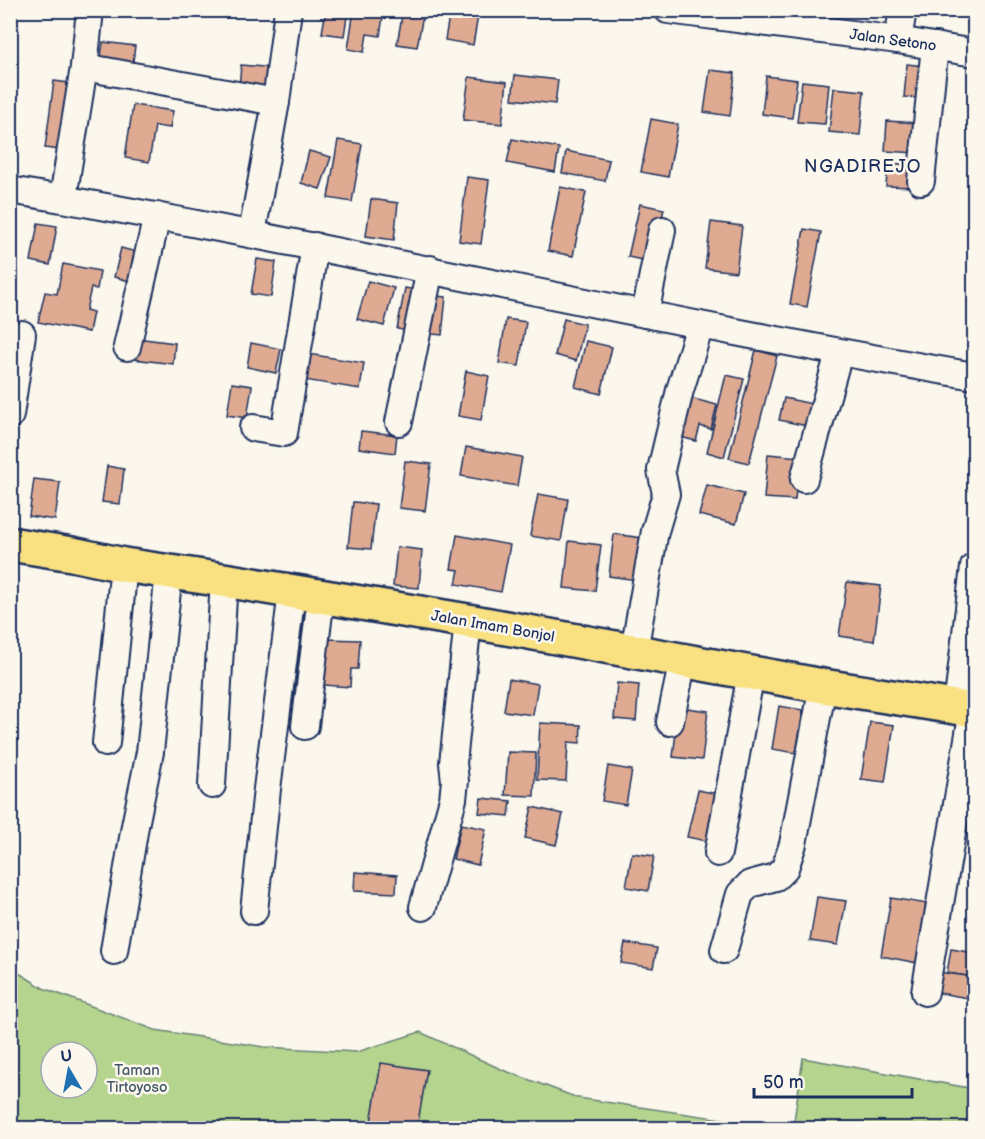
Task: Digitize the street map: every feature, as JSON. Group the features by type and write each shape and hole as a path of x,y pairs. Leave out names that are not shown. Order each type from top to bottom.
{"main road":[{"name":"Jalan Imam Bonjol","path":"10,544 124,565 468,621 823,686 968,709"}],"street":[{"path":"63,198 84,67 90,10"},
{"path":"252,233 276,102 288,10"},
{"name":"Jalan Setono","path":"668,10 777,17 975,53"},
{"path":"898,40 903,10"},
{"path":"921,181 935,46"},
{"path":"84,67 276,102"},
{"path":"10,190 252,233 700,326 975,376"},
{"path":"127,347 157,216"},
{"path":"645,314 662,230"},
{"path":"253,428 284,433 315,246"},
{"path":"399,422 430,269"},
{"path":"634,651 655,531 666,494 662,470 680,390 700,326"},
{"path":"10,415 22,334"},
{"path":"804,479 839,353"},
{"path":"106,743 124,565"},
{"path":"925,992 968,709 975,567"},
{"path":"114,951 150,752 169,572"},
{"path":"212,785 224,580"},
{"path":"305,726 307,594"},
{"path":"254,911 267,789 307,594"},
{"path":"423,907 453,799 455,781 453,763 468,621"},
{"path":"670,722 683,660"},
{"path":"718,853 751,673"},
{"path":"724,950 740,894 750,884 776,877 786,868 793,844 823,686"}],"green space":[{"name":"Taman Tirtoyoso","path":"11,968 43,988 155,1030 264,1047 357,1052 420,1032 503,1070 578,1098 783,1128 11,1128"},
{"path":"803,1058 974,1089 974,1128 793,1128"}],"building":[{"path":"326,10 348,10 344,36 322,33"},
{"path":"354,10 384,10 380,36 367,34 364,52 348,49"},
{"path":"403,10 424,10 417,47 397,44"},
{"path":"450,10 479,10 473,45 445,40"},
{"path":"103,42 135,46 132,69 100,64"},
{"path":"907,64 924,66 922,98 904,97"},
{"path":"241,65 274,68 272,92 239,88"},
{"path":"710,70 735,73 730,116 704,112"},
{"path":"515,75 558,80 555,104 512,99"},
{"path":"766,76 797,80 792,118 762,114"},
{"path":"469,77 507,82 502,124 463,120"},
{"path":"54,81 77,84 69,151 45,148"},
{"path":"802,81 829,84 825,124 797,122"},
{"path":"834,88 864,91 860,135 829,132"},
{"path":"133,105 173,111 170,128 155,126 149,162 125,158"},
{"path":"651,119 678,124 668,177 641,172"},
{"path":"887,121 919,123 917,153 885,151"},
{"path":"512,139 559,148 555,172 507,163"},
{"path":"338,140 362,144 352,202 328,198"},
{"path":"309,151 331,157 320,189 301,183"},
{"path":"566,151 609,160 605,181 562,173"},
{"path":"888,163 916,165 915,187 886,186"},
{"path":"467,177 489,180 481,244 459,241"},
{"path":"560,187 586,192 573,256 548,251"},
{"path":"371,199 398,203 394,240 366,236"},
{"path":"640,204 664,209 652,262 628,257"},
{"path":"711,222 742,226 736,272 705,268"},
{"path":"38,223 57,226 50,265 31,261"},
{"path":"804,229 821,232 807,307 790,304"},
{"path":"121,248 140,253 133,282 114,277"},
{"path":"257,259 276,262 271,297 251,294"},
{"path":"63,264 100,271 97,289 91,288 86,310 93,312 89,332 38,322 45,292 57,294"},
{"path":"368,281 394,288 384,326 357,319"},
{"path":"405,288 421,291 413,332 397,329"},
{"path":"427,295 446,297 442,335 423,333"},
{"path":"506,319 526,322 519,366 499,363"},
{"path":"564,319 585,324 576,361 555,355"},
{"path":"136,338 175,343 173,364 134,359"},
{"path":"586,341 612,347 601,394 575,387"},
{"path":"251,343 281,349 276,373 247,367"},
{"path":"756,350 777,356 749,463 729,458"},
{"path":"302,353 364,363 360,389 298,379"},
{"path":"466,371 489,376 481,420 458,416"},
{"path":"726,375 744,379 724,457 707,452"},
{"path":"232,383 252,386 247,418 227,415"},
{"path":"682,396 717,405 711,429 700,426 696,441 672,435"},
{"path":"784,398 817,405 812,427 779,420"},
{"path":"361,431 397,435 395,453 359,448"},
{"path":"466,447 522,457 517,486 461,476"},
{"path":"768,454 799,457 795,500 764,498"},
{"path":"405,461 431,464 425,511 399,508"},
{"path":"107,466 124,469 120,504 102,502"},
{"path":"34,479 60,482 55,520 29,516"},
{"path":"707,485 744,494 736,524 699,515"},
{"path":"538,494 568,499 561,541 530,536"},
{"path":"353,502 376,504 371,549 348,547"},
{"path":"614,534 642,538 637,580 609,576"},
{"path":"457,535 510,545 501,592 456,584 459,570 451,569"},
{"path":"569,541 601,545 595,591 564,588"},
{"path":"397,547 422,550 419,588 393,586"},
{"path":"847,582 881,586 874,641 839,636"},
{"path":"326,639 360,640 358,669 351,669 350,687 324,685"},
{"path":"509,679 538,684 533,715 504,711"},
{"path":"617,683 639,685 636,721 614,719"},
{"path":"779,706 803,710 796,753 772,749"},
{"path":"679,707 708,711 702,760 673,757"},
{"path":"870,722 894,725 885,782 861,779"},
{"path":"540,723 581,725 580,743 568,742 566,781 537,780"},
{"path":"508,752 536,753 534,796 505,795"},
{"path":"608,766 632,770 626,805 602,801"},
{"path":"698,790 722,795 712,842 687,837"},
{"path":"481,798 511,801 509,816 479,813"},
{"path":"532,807 563,814 556,845 525,838"},
{"path":"461,824 486,829 478,865 453,859"},
{"path":"632,853 654,856 648,891 626,887"},
{"path":"355,872 397,875 396,893 354,891"},
{"path":"817,897 846,901 838,945 810,941"},
{"path":"891,898 928,904 918,963 881,956"},
{"path":"625,943 657,948 653,968 621,963"},
{"path":"951,949 974,953 974,977 947,973"},
{"path":"938,972 974,977 974,999 934,992"},
{"path":"381,1063 427,1070 417,1128 370,1128"}],"district":[{"name":"NGADIREJO","path":"863,166"}]}
